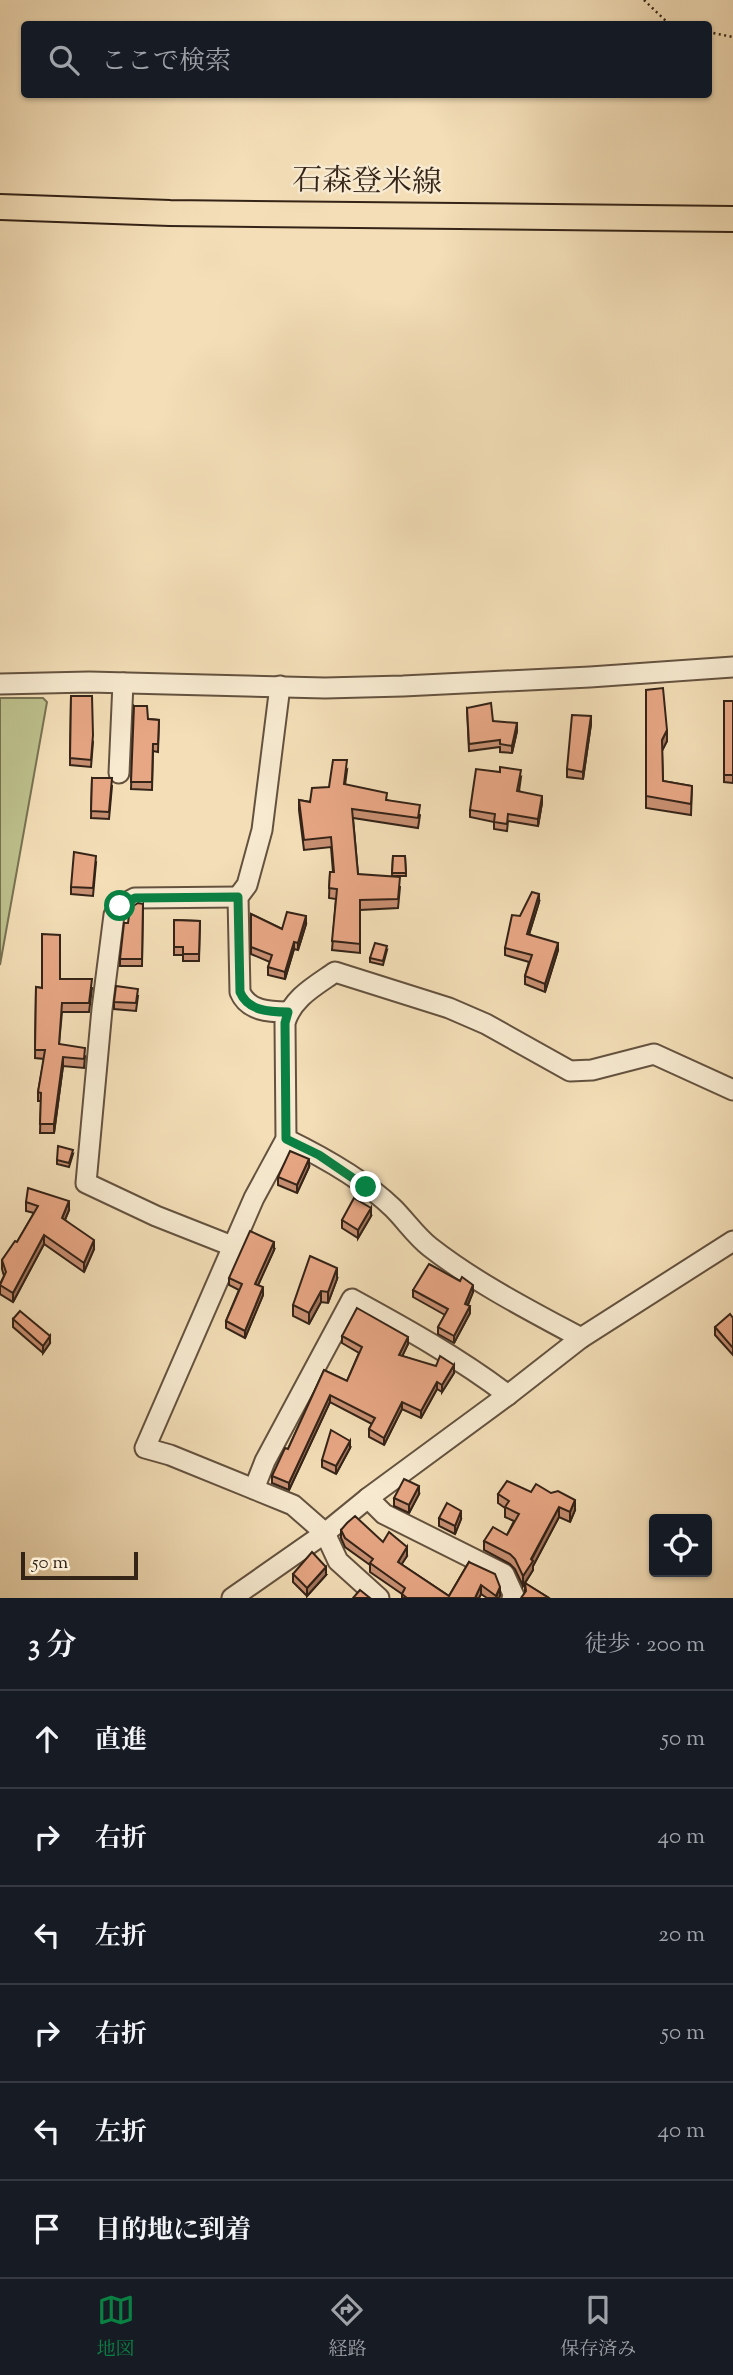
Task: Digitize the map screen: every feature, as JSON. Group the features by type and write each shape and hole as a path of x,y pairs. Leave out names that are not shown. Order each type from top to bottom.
{"main road":[{"name":"石森登米線","path":"0,207 170,213 733,219"}],"street":[{"path":"0,684 402,686 733,667"},
{"path":"119,773 124,683"},
{"path":"280,686 262,830 247,885 238,897 240,992 244,1002 252,1007 288,1012"},
{"path":"232,1247 156,1216 86,1183 102,1009 114,915 120,906 135,898 238,897"},
{"path":"379,1598 338,1561 325,1533 293,1504 170,1455 145,1448 254,1198 286,1139 285,1023 288,1012 302,996 335,972 449,1008 486,1024 570,1071 592,1070 654,1054 733,1090"},
{"path":"286,1139 319,1155 366,1187 392,1207 428,1246 472,1276 581,1338"},
{"path":"232,1598 325,1533 581,1338 733,1241"},
{"path":"254,1489 265,1461 352,1300 426,1339 509,1395"},
{"path":"368,1499 384,1514 504,1574 514,1596 512,1598"}],"path":[{"path":"644,0 666,21"},
{"path":"712,33 733,37"}],"green space":[{"path":"0,698 43,698 47,702 0,965"}],"building":[{"path":"663,688 667,730 662,740 663,781 692,786 691,804 646,796 646,690"},
{"path":"71,696 92,696 91,760 70,758"},
{"path":"724,701 733,701 733,775 724,775"},
{"path":"491,703 493,721 517,723 512,746 500,744 500,740 469,744 467,708"},
{"path":"134,706 147,706 148,719 159,720 158,744 153,744 152,782 131,782"},
{"path":"572,715 591,716 583,772 567,769"},
{"path":"333,760 347,760 344,784 387,793 386,800 420,805 418,818 352,809 358,874 400,877 398,899 360,900 360,944 332,941 337,889 329,888 330,872 334,872 331,837 304,840 299,800 310,802 312,788 329,787"},
{"path":"500,767 521,770 517,791 542,796 538,819 508,814 507,824 494,822 495,814 470,810 476,769 500,772"},
{"path":"92,778 112,778 109,812 91,811"},
{"path":"74,852 96,856 93,888 71,887"},
{"path":"393,856 405,856 406,873 392,873"},
{"path":"532,892 539,894 527,934 558,943 545,984 525,976 532,955 505,948 512,915 520,916"},
{"path":"138,903 143,904 142,959 120,959 124,923 128,923 130,908"},
{"path":"287,912 306,916 298,943 294,942 285,972 268,967 272,955 251,947 251,914 282,929"},
{"path":"174,920 200,921 199,954 183,954 183,947 174,947"},
{"path":"42,934 60,935 60,979 92,979 89,1003 62,1003 59,1044 85,1048 84,1059 63,1057 54,1124 40,1124 41,1093 38,1092 45,1050 35,1050 36,987 42,988"},
{"path":"375,943 387,946 383,961 370,958"},
{"path":"116,986 138,989 136,1003 114,1002"},
{"path":"58,1146 73,1150 69,1163 57,1160"},
{"path":"290,1151 309,1159 297,1185 278,1177"},
{"path":"28,1188 69,1201 62,1218 94,1240 84,1263 44,1235 13,1293 0,1285 6,1272 2,1260 15,1241 17,1242 38,1206 26,1202"},
{"path":"354,1198 371,1208 358,1230 342,1220"},
{"path":"250,1231 274,1242 255,1284 263,1287 245,1331 226,1321 242,1284 229,1278"},
{"path":"310,1256 337,1268 328,1292 321,1291 309,1313 293,1305"},
{"path":"429,1264 460,1281 462,1277 473,1285 465,1304 470,1306 454,1336 438,1327 448,1309 413,1290"},
{"path":"357,1308 408,1337 399,1355 436,1366 440,1356 454,1365 442,1385 437,1382 421,1411 402,1402 384,1438 369,1429 375,1418 330,1395 289,1483 272,1476 285,1448 288,1449 324,1370 347,1381 362,1347 342,1336"},
{"path":"20,1311 50,1336 43,1346 13,1319"},
{"path":"730,1314 733,1318 733,1348 715,1327"},
{"path":"331,1430 350,1441 336,1466 322,1460"},
{"path":"404,1479 419,1486 409,1505 394,1498"},
{"path":"507,1481 531,1492 536,1484 551,1493 558,1491 575,1500 570,1512 559,1507 523,1576 510,1554 484,1541 493,1527 507,1535 519,1514 505,1507 509,1501 498,1494"},
{"path":"447,1503 461,1511 455,1526 439,1518"},
{"path":"355,1516 383,1542 389,1532 407,1547 398,1562 449,1596 469,1562 495,1574 500,1587 496,1596 481,1585 475,1598 407,1598 402,1594 405,1588 370,1563 373,1559 345,1538 341,1530"},
{"path":"312,1552 326,1567 307,1588 293,1574"},
{"path":"525,1583 549,1598 521,1598 526,1591"},
{"path":"360,1590 370,1598 353,1598"}],"route":[{"path":"120,906 135,898 238,897 240,992 244,1002 252,1007 288,1012 285,1023 286,1139 319,1155 366,1187"}]}
